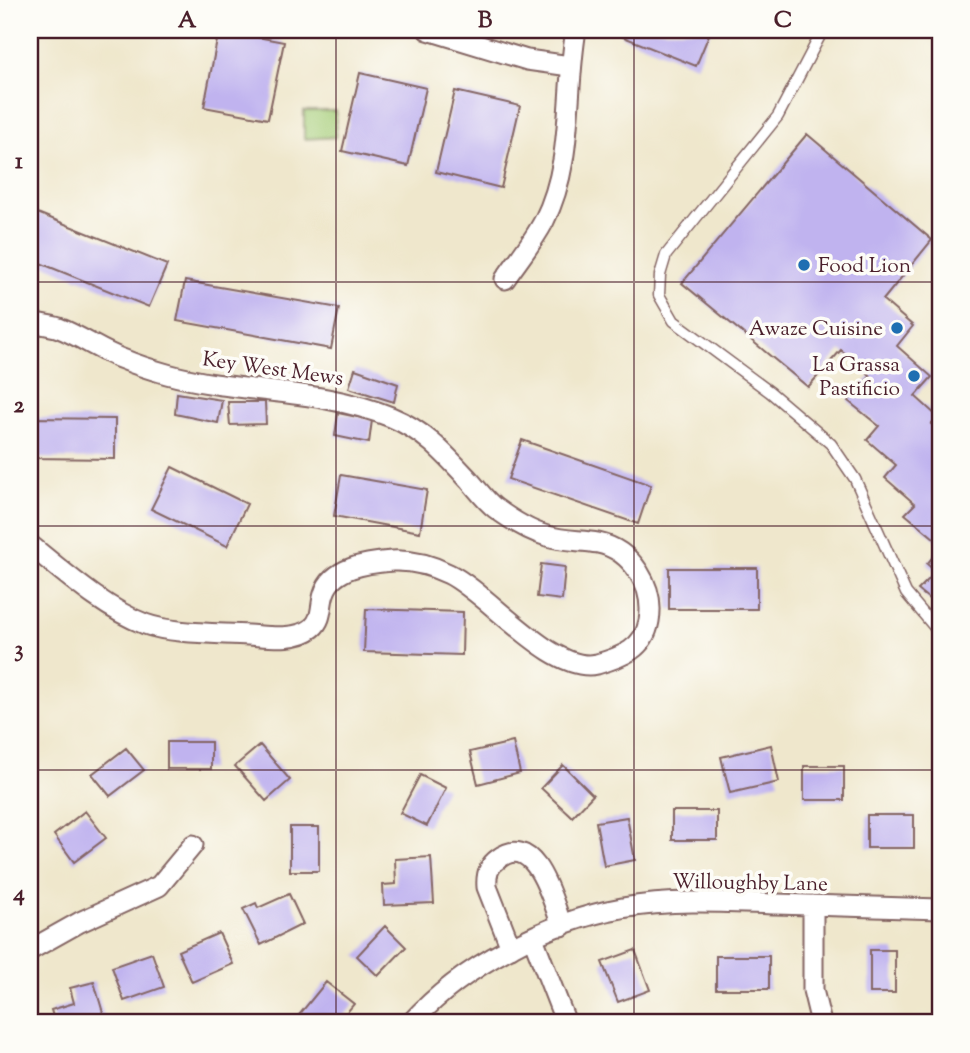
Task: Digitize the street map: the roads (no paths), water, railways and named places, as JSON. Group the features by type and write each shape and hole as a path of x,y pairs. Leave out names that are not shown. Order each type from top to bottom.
{"street":[{"path":"428,30 527,60 570,66"},
{"path":"505,279 534,239 545,218 558,180 567,131 570,66 576,30"},
{"name":"Key West Mews","path":"30,323 57,327 123,360 166,373 213,385 308,394 347,402 393,418 422,433 441,449 492,506 515,521 543,536 597,543 621,551 641,575 650,595 649,621 642,643 618,658 590,666 566,660 544,648 452,575 422,563 393,561 353,567 335,576 324,593 322,612 315,626 303,633 280,636 193,632 148,625 126,614 89,591 30,545"},
{"path":"30,950 80,922 159,886 193,845"},
{"path":"511,948 486,878 490,865 502,855 517,853 532,858 539,867 562,926"},
{"name":"Willoughby Lane","path":"411,1023 434,998 465,974 511,948 562,926 620,908 713,902 940,909"},
{"path":"813,905 813,990 821,1023"},
{"path":"533,938 566,1023"}],"lane":[{"path":"823,30 778,116 666,255 660,275 659,295 674,321 770,392 831,444 855,479 906,593 940,632"}],"place":[{"name":"Food Lion","path":"804,265"},
{"name":"Awaze Cuisine","path":"897,328"},
{"name":"La Grassa Pastificio","path":"914,376"}]}
